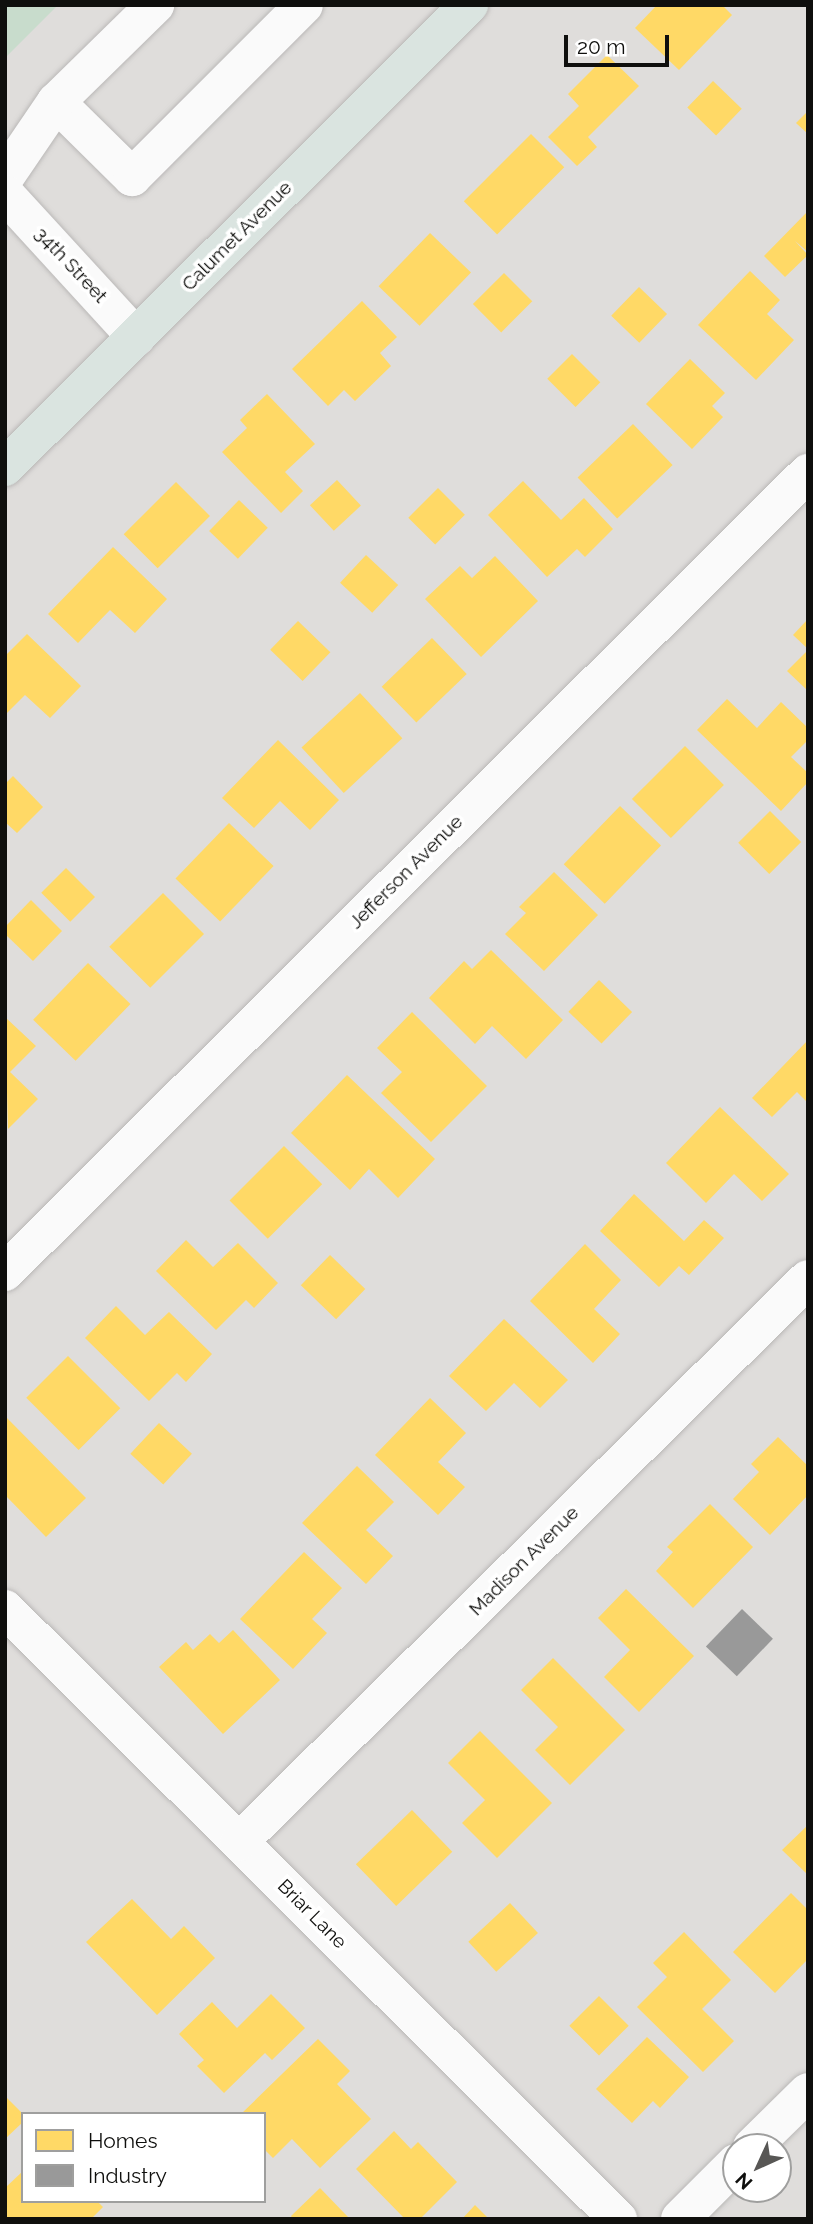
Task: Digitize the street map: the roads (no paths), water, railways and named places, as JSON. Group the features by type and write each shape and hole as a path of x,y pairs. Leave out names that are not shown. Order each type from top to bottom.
{"main road":[{"name":"Calumet Avenue","path":"5,467 470,5"}],"street":[{"path":"5,177 57,102 155,5"},
{"path":"57,102 132,177 304,5"},
{"name":"34th Street","path":"5,194 136,337"},
{"name":"Jefferson Avenue","path":"5,1272 808,473"},
{"name":"Madison Avenue","path":"239,1842 808,1279"},
{"name":"Briar Lane","path":"5,1609 618,2219"},
{"path":"766,2133 808,2092"},
{"path":"680,2219 722,2177"}]}
